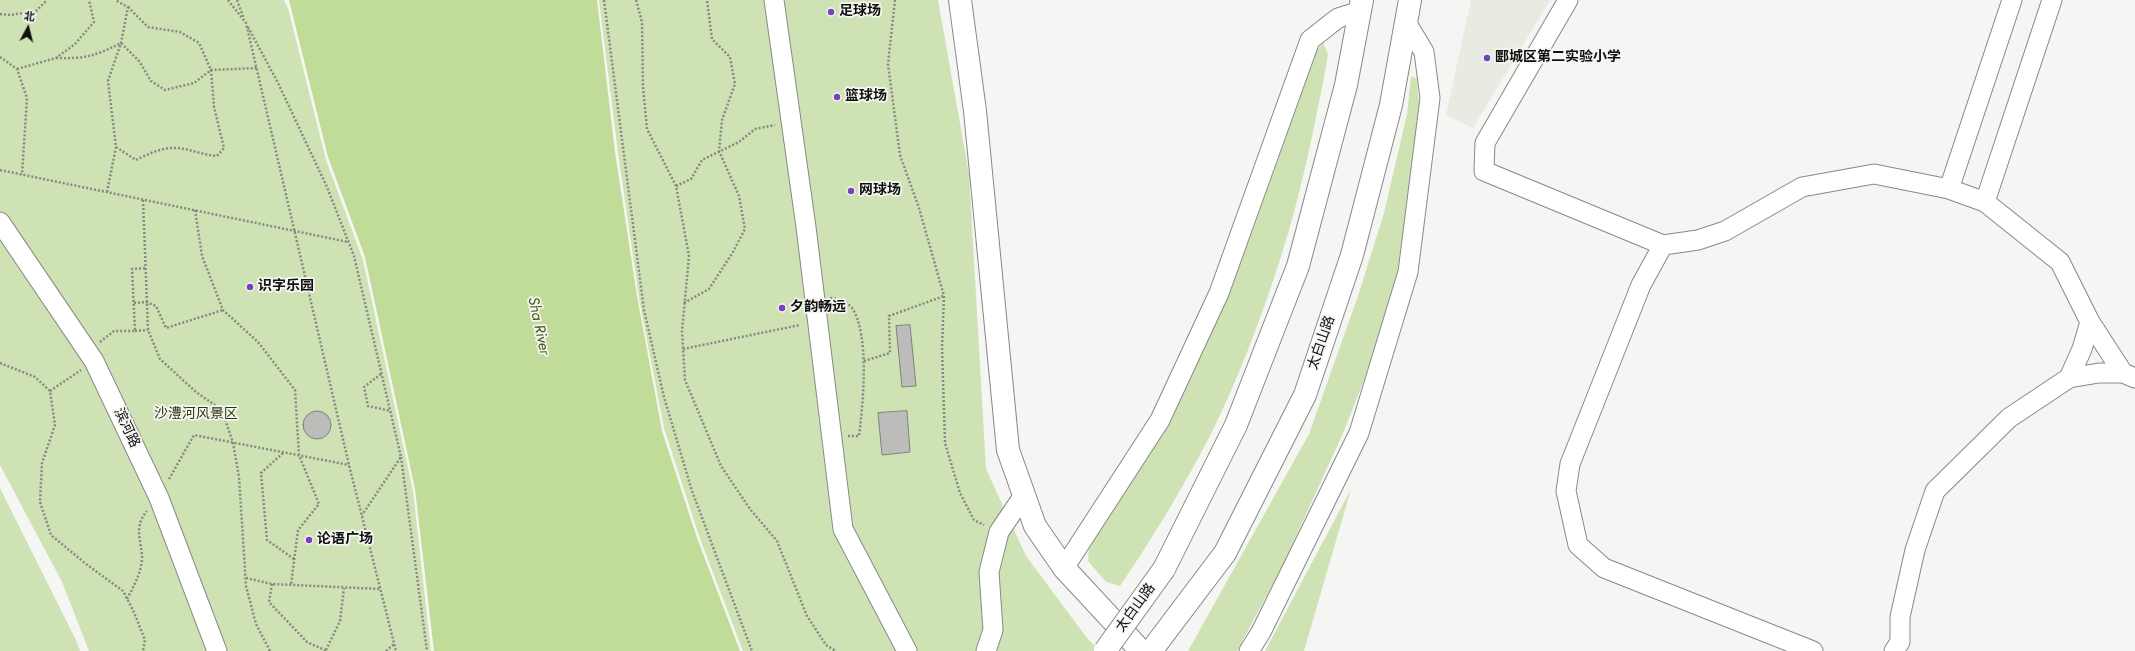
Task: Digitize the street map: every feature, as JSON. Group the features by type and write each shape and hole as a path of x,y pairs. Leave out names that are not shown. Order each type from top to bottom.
{"main road":[{"path":"960,0 975,111 1008,450 1035,526 1064,568 1141,651"},
{"name":"太白山路","path":"1151,651 1225,553 1304,396 1352,255 1391,105 1406,22 1412,0"},
{"name":"太白山路","path":"1105,651 1164,569 1236,425 1298,266 1346,85 1361,4"}],"street":[{"path":"774,0 814,295 843,530 907,651"},
{"path":"1568,0 1485,143 1484,171 1663,245 1698,240 1725,231 1802,187 1874,174 1949,189 1985,202 2060,262 2090,322 2129,375"},
{"path":"1949,189 2012,0"},
{"path":"1985,202 2052,0"},
{"path":"1064,568 1160,420 1219,293 1310,40 1338,18 1361,4"},
{"path":"1249,651 1260,632 1358,433 1408,272 1430,98 1424,52 1406,22"},
{"name":"滨河路","path":"0,222 91,357 158,498 216,651"},
{"path":"1663,245 1641,285 1570,464 1566,492 1578,545 1604,568 1813,651"},
{"path":"2068,378 2082,349 2090,322"},
{"path":"1894,651 1900,642 1900,618 1915,550 1935,491 2009,418 2068,378 2099,373 2129,375"},
{"path":"986,651 993,630 989,572 999,532 1024,495"}],"path":[{"path":"0,14 10,15 36,11 47,0"},
{"path":"56,58 75,44 94,22 88,0"},
{"path":"116,0 128,7 148,27 180,32 199,43 210,70 214,107 224,148 217,156 202,155 176,148 153,152 136,160 116,147"},
{"path":"228,0 246,23 349,465 396,651"},
{"path":"237,0 246,23 278,83 328,187 354,256 401,457 427,651"},
{"path":"604,0 644,310 664,397 692,491 752,651"},
{"path":"636,0 642,22 643,87 647,129 676,186 689,256 684,303 683,349 685,380 721,466 750,509 777,541 807,616 826,645 836,651"},
{"path":"684,303 709,289 733,252 745,229 739,196 719,150 722,120 735,84 730,57 712,39 707,0"},
{"path":"895,0 888,64 900,155 919,208 944,296 942,347 945,443 960,492 974,520 999,532"},
{"path":"107,192 116,147 108,81 121,43 128,7"},
{"path":"17,69 56,58 78,59 96,55 121,43"},
{"path":"121,43 139,61 151,81 165,90 194,83 210,70 256,68"},
{"path":"0,57 17,69 27,98 22,175"},
{"path":"676,186 691,179 702,160 719,150 739,142 755,129 791,122"},
{"path":"0,170 348,242"},
{"path":"143,200 148,330 160,359 196,392 222,410 233,443 239,477 246,578 256,624 270,651"},
{"path":"195,210 202,256 223,310 258,342 295,390 299,455 320,504 298,530 291,585"},
{"path":"135,331 132,269 145,268"},
{"path":"814,295 841,299 851,308 858,322 864,361 863,398 859,436 832,437"},
{"path":"864,361 890,353 889,316 944,296"},
{"path":"134,303 146,302 156,306 166,328 223,310"},
{"path":"683,349 817,321"},
{"path":"50,391 91,357 114,331 148,330"},
{"path":"0,363 35,377 50,391 56,425 42,463 40,502 51,535 86,564 123,591 145,640 143,651"},
{"path":"381,373 364,387 368,406 391,411"},
{"path":"127,599 137,581 142,559 138,538 143,516 158,498 194,435 349,465"},
{"path":"284,452 261,473 267,540 294,559"},
{"path":"362,515 401,457"},
{"path":"246,578 272,584 380,589"},
{"path":"272,584 269,602 307,642 326,651 340,621 344,588"},
{"path":"386,651 394,644"}],"shaded area":[{"name":"郾城区第二实验小学","path":"1471,0 1550,0 1473,128 1446,115"}],"green space":[{"name":"沙澧河风景区","path":"0,0 284,0 288,8 326,160 363,260 413,491 431,651 89,651 62,582 0,465"},
{"path":"599,0 938,0 969,174 986,469 1026,556 1087,638 1100,651 743,651 699,536 664,428 640,304 618,153"},
{"path":"1323,43 1328,54 1302,182 1268,297 1241,368 1210,436 1179,493 1156,531 1120,586 1106,582 1088,561 1089,545 1173,417 1214,326 1249,240 1298,104 1312,57"},
{"path":"1411,76 1417,79 1420,116 1396,281 1364,380 1344,431 1282,567 1237,651 1188,651 1309,434 1359,293 1384,213 1407,114"},
{"path":"0,488 76,640 80,651 0,651"},
{"path":"1351,489 1304,651 1265,651"}],"water":[{"name":"Sha River","path":"289,0 597,0 615,152 637,296 662,431 697,538 740,651 434,651 415,489 365,257 328,157"}],"building":[{"path":"910,325 916,386 902,387 896,326"},
{"path":"317,411 323,412 327,415 330,419 330,431 327,435 323,438 317,439 311,438 307,435 304,431 303,425 304,419 307,415 311,412"},
{"path":"907,411 910,452 882,455 878,413"}],"place":[{"name":"足球场","path":"831,12"},
{"name":"郾城区第二实验小学","path":"1487,58"},
{"name":"篮球场","path":"837,97"},
{"name":"网球场","path":"851,191"},
{"name":"识字乐园","path":"250,287"},
{"name":"夕韵畅远","path":"782,308"},
{"name":"论语广场","path":"309,540"}]}
